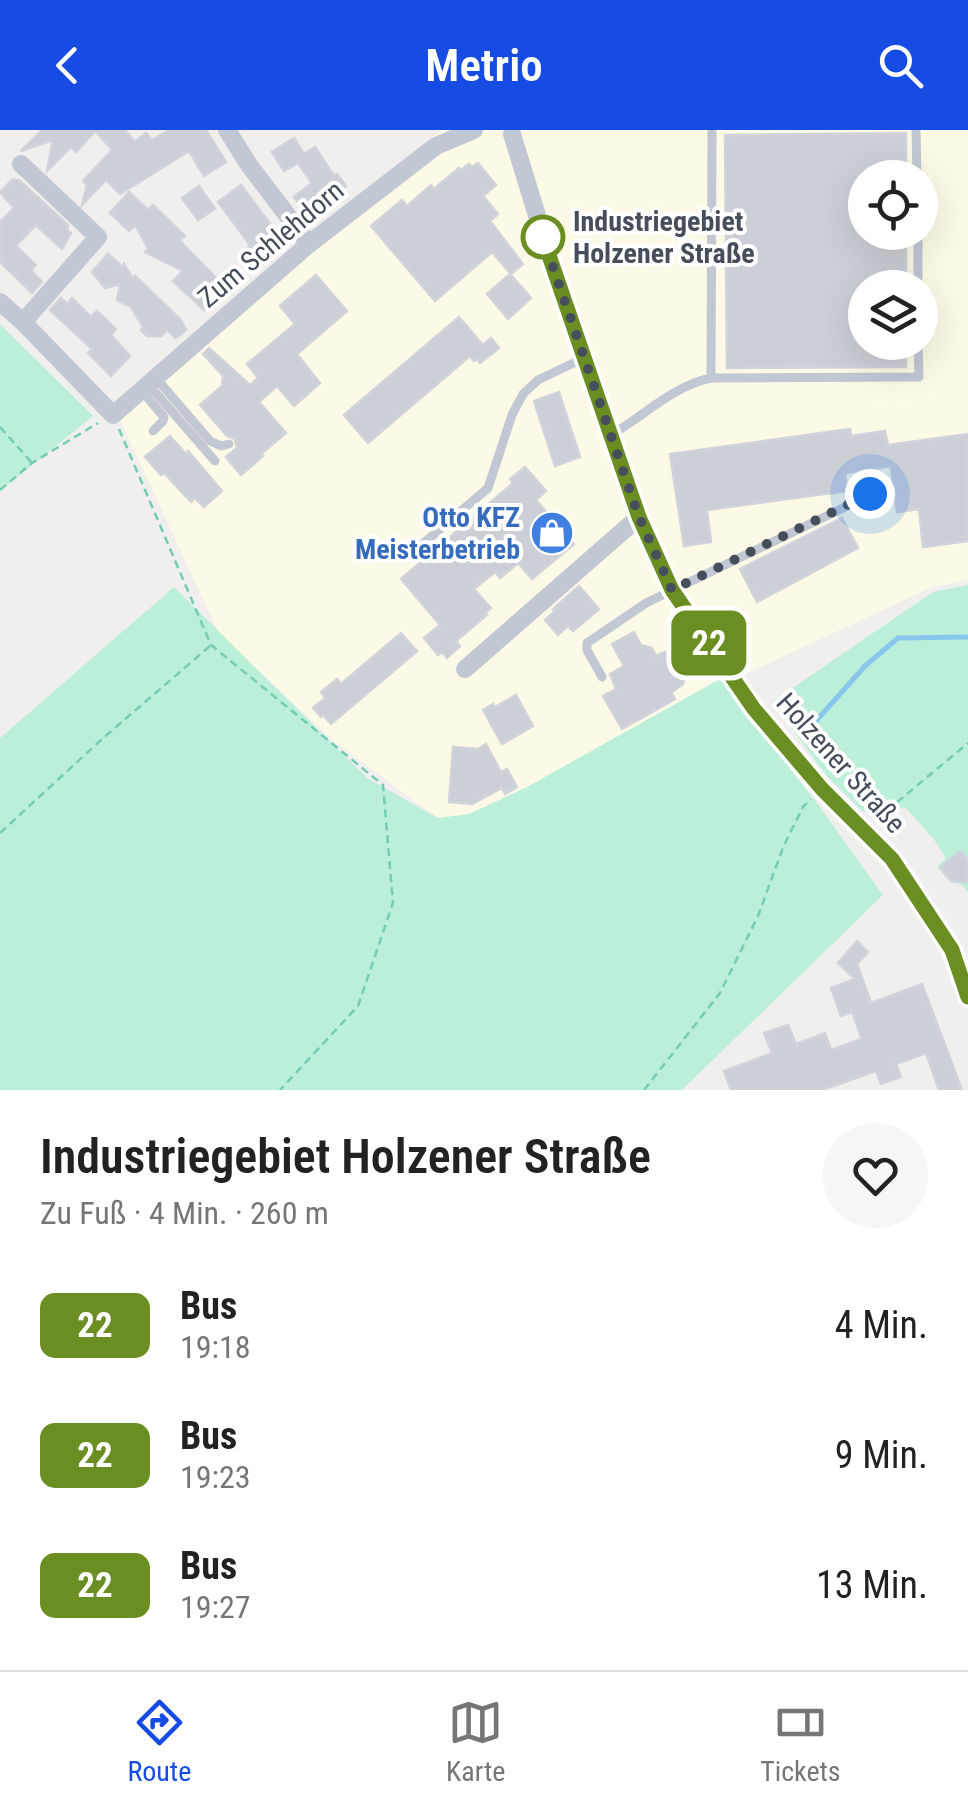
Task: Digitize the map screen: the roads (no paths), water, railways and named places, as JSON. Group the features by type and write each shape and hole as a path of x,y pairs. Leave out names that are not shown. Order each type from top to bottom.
{"street":[{"path":"228,130 310,244"},
{"name":"Zum Schlehdorn","path":"23,322 112,414 310,244 436,146 474,130"},
{"name":"Holzener Straße","path":"509,132 639,517 672,590 754,709 822,789 892,859 952,950 968,997"},
{"path":"0,302 23,322 98,236 21,164"},
{"path":"465,669 639,517"}],"lane":[{"path":"711,378 712,130"},
{"path":"916,130 917,160"},
{"path":"410,556 488,488 512,414 523,394 538,380 586,357"},
{"path":"611,435 695,381 918,376 918,360"},
{"path":"148,384 164,416 153,430"},
{"path":"148,384 214,444 229,444"},
{"path":"148,384 215,461"},
{"path":"602,676 587,650 588,643 646,602 870,494"}],"waterway":[{"path":"808,730 865,666 898,638 968,637"}],"place":[{"name":"Industriegebiet Holzener Straße","path":"543,237"},
{"name":"Otto KFZ Meisterbetrieb","path":"552,533"}]}
